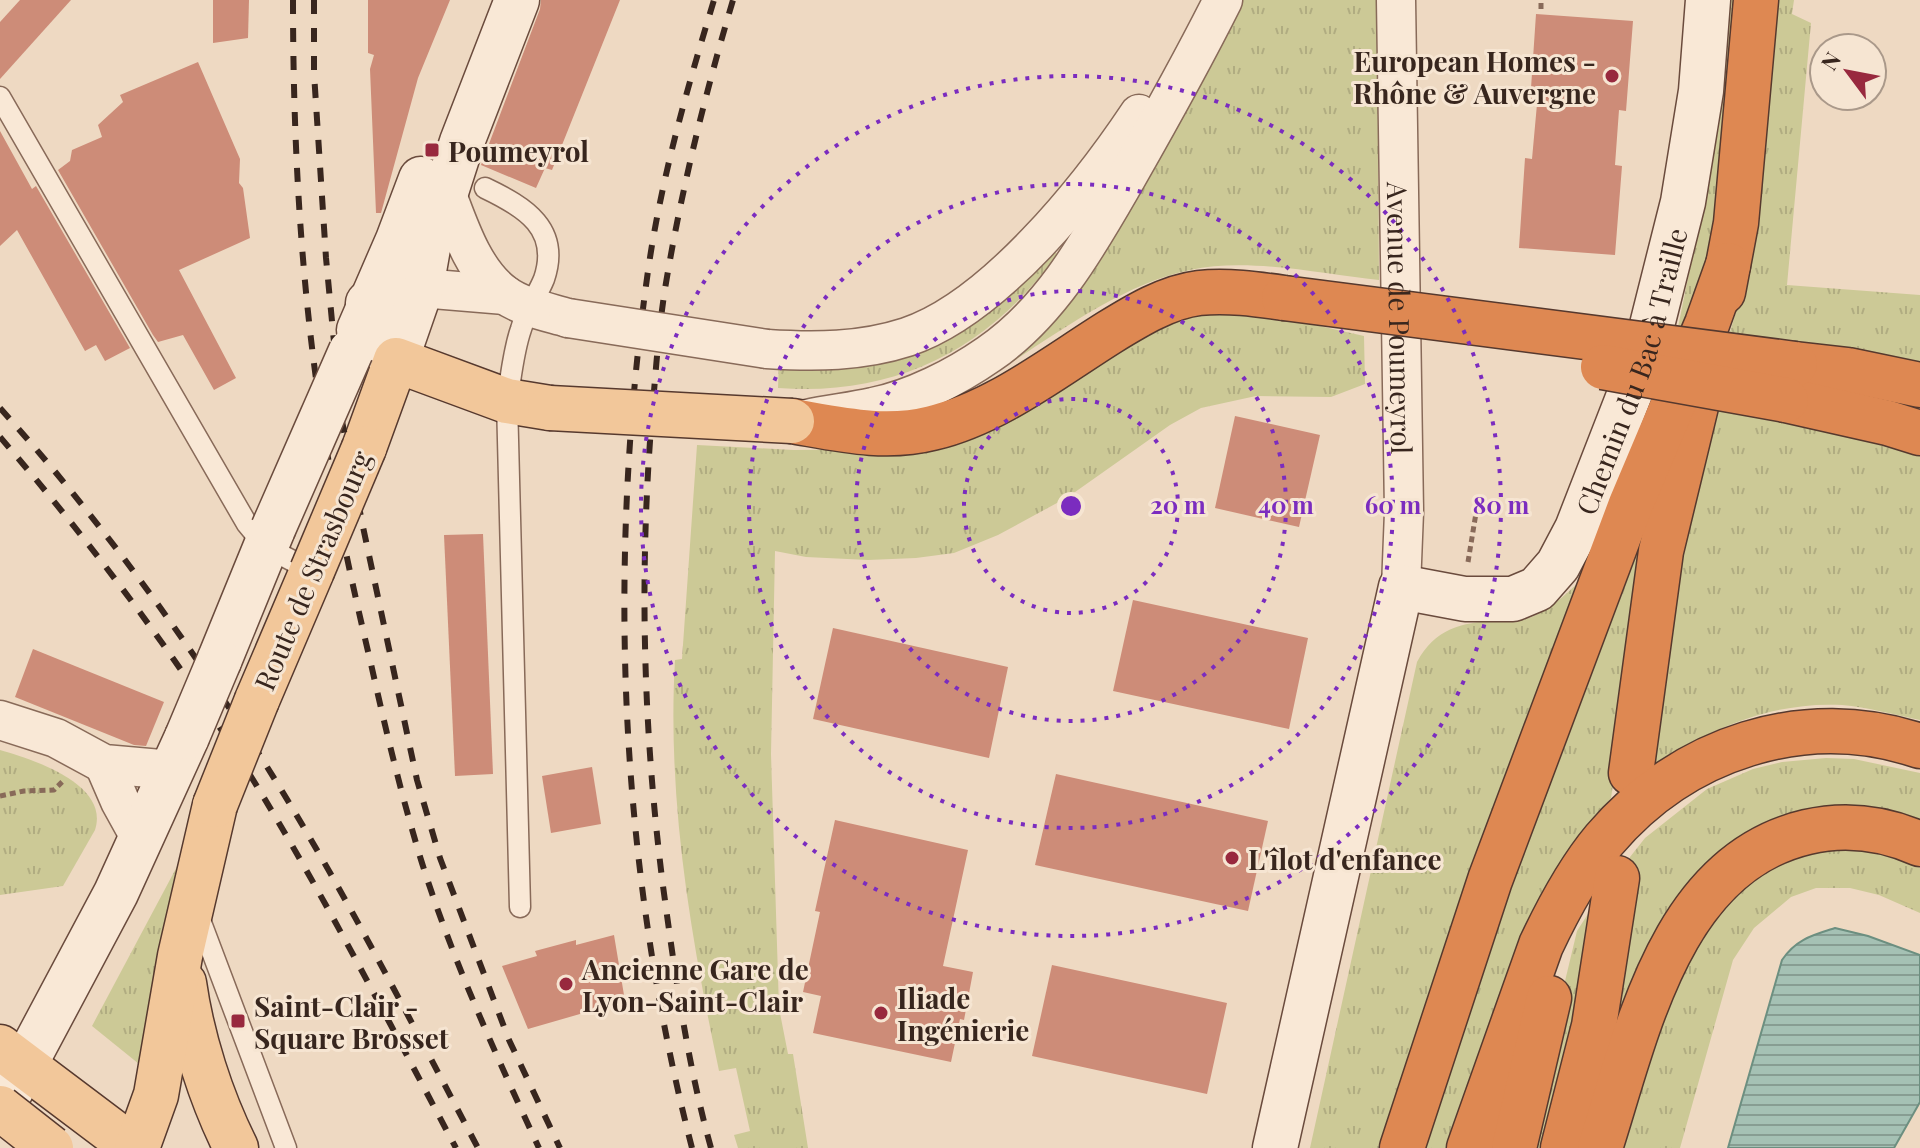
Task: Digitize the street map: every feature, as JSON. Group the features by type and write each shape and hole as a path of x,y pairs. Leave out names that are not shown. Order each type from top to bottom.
{"highway":[{"path":"1631,773 1661,551 1736,223 1756,0"},
{"path":"1402,1148 1490,880 1626,517 1707,324 1728,265"},
{"path":"792,421 852,432 889,434 931,429 995,403 1131,319 1161,304 1196,293 1228,292 1284,298 1790,382 1876,420 1920,433"},
{"path":"1790,382 1848,370 1920,385"},
{"path":"1469,1148 1541,945 1575,882 1610,860 1659,789 1692,766 1734,748 1777,736 1823,730 1868,734 1920,746"},
{"path":"1600,1148 1637,1031 1672,947 1698,906 1736,865 1762,847 1787,837 1842,827 1872,828 1920,844"},
{"path":"1514,1148 1566,929 1584,876 1610,860"},
{"path":"1563,1148 1596,1014 1610,860"}],"main road":[{"name":"Route de Strasbourg","path":"0,1110 12,1056 141,839 179,754 351,351 368,303 398,240 486,0"},
{"name":"Route de Strasbourg","path":"136,1148 156,1095 180,956 215,805 364,448 421,288 428,248 466,190 462,142 517,0"},
{"name":"Chemin du Bac à Traille","path":"1401,587 1465,599 1513,599 1537,589 1558,565 1577,529 1644,357 1683,202 1701,91 1708,0"},
{"path":"368,303 368,331 375,343 396,360 507,401 550,408 792,421"},
{"name":"Avenue de Poumeyrol","path":"1275,1148 1401,587"},
{"path":"180,956 187,1004 199,1051 222,1120 236,1148"},
{"path":"12,1056 136,1148"},
{"path":"0,1110 51,1148"}],"street":[{"path":"368,303 378,294 395,289 421,288 517,301 568,318 767,349 835,351 908,336 954,314 988,289 1046,232 1097,171 1149,99 1210,0"},
{"path":"792,421 875,407 917,392 990,354 1010,337 1059,285 1088,243 1180,84 1223,0"},
{"name":"Avenue de Poumeyrol","path":"1396,0 1404,512 1401,587"},
{"path":"466,190 464,238 487,276 517,301"},
{"path":"0,720 56,738 104,764 179,754"},
{"path":"104,764 141,839"}],"lane":[{"path":"0,97 247,524 312,571"},
{"path":"466,190 508,199 537,222 548,239 547,268 517,301 507,401 520,907"},
{"path":"192,900 286,1148"}],"path":[{"path":"1541,0 1541,9"},
{"path":"0,796 54,790 66,777"}],"green space":[{"path":"1242,0 1377,0 1379,280 1260,266 1213,266 1190,270 1163,277 1110,301 982,379 1115,224"},
{"path":"1731,0 1740,0 1712,236 1684,333 1677,332 1719,127"},
{"path":"1779,0 1794,0 1792,14 1811,23 1787,285 1920,295 1920,372 1728,339 1754,250"},
{"path":"1054,251 1057,254 1031,287 1002,316 970,341 936,360 900,375 862,384 821,389 778,388 779,361 804,362"},
{"path":"1192,309 1245,309 1364,336 1365,384 1331,397 1256,396 1201,408 1170,425 1068,497 998,535 954,553 868,560 806,557 775,551 771,754 779,1008 788,1054 793,1054 808,1148 738,1148 734,1135 750,1131 736,1068 719,1071 690,915 674,763 675,660 682,659 697,445 794,450 904,449"},
{"path":"1718,401 1920,446 1920,720 1842,705 1789,708 1764,713 1715,731 1647,769 1664,610"},
{"path":"1659,461 1646,570 1611,798 1560,863 1455,1148 1417,1148"},
{"path":"1579,582 1389,1148 1310,1148 1417,662 1432,642 1450,630 1471,623 1530,618 1553,605"},
{"path":"0,750 65,776 91,799 97,814 95,830 63,886 0,895"},
{"path":"1854,759 1920,773 1920,824 1844,811 1807,810 1768,822 1723,851 1586,1116 1625,906 1630,857 1645,838 1707,789 1753,769 1782,762"},
{"path":"1865,845 1920,868 1920,913 1879,895 1850,888 1816,888 1791,897 1754,928 1733,960 1680,1148 1618,1148 1666,1000 1697,937 1734,890 1782,857"},
{"path":"181,859 139,1064 92,1026"},
{"path":"1604,889 1549,1148 1525,1148 1577,931"}],"shaded area":[{"path":"1835,928 1920,955 1920,1102 1894,1148 1728,1148 1782,960 1799,942"}],"building":[{"path":"20,0 71,0 0,79 0,22"},
{"path":"213,0 249,0 248,38 213,43"},
{"path":"368,0 450,0 418,78 381,213 376,213 370,69 374,55 368,53"},
{"path":"541,0 620,0 552,170 545,168 536,188 481,165"},
{"path":"1536,14 1633,21 1626,111 1619,110 1615,165 1622,166 1615,255 1519,248 1525,158 1532,159 1537,104 1530,103"},
{"path":"198,62 240,159 239,183 243,188 250,238 179,270 236,378 214,390 183,335 158,342 153,335 58,170 70,161 72,150 102,137 98,125 123,102 120,95"},
{"path":"0,131 32,189 36,186 130,348 105,361 96,345 85,351 17,230 0,246"},
{"path":"1235,416 1320,435 1299,527 1215,508"},
{"path":"483,534 493,774 455,776 444,535"},
{"path":"1133,600 1308,638 1289,729 1113,691"},
{"path":"833,628 1008,667 989,758 813,719"},
{"path":"33,649 164,702 146,746 134,745 15,697"},
{"path":"592,767 601,824 551,833 542,776"},
{"path":"1056,774 1268,821 1248,911 1035,865"},
{"path":"835,820 968,850 943,966 973,972 964,1020 960,1019 951,1062 813,1033 821,996 803,992 820,912 815,911"},
{"name":"Ancienne Gare de Lyon-Saint-Clair","path":"614,935 625,1001 528,1029 502,966 537,956 535,951 576,940 576,945"},
{"path":"1052,965 1227,1003 1207,1094 1032,1056"}],"railway":[{"path":"293,0 297,163 309,325 329,462 351,578 395,764 434,900 491,1043 539,1148"},
{"path":"314,0 314,73 326,258 341,416 417,780 440,858 509,1040 560,1148"},
{"path":"692,1148 667,1040 648,931 635,822 627,711 624,601 627,491 635,381 653,237 667,168 714,0"},
{"path":"711,1148 682,1018 656,827 647,710 645,533 655,380 667,277 696,137 733,0"},
{"path":"0,408 106,535 172,624 234,716 348,904 478,1148"},
{"path":"0,437 69,519 134,605 197,693 255,783 308,873 456,1148"}],"place":[{"name":"European Homes - Rhône & Auvergne","path":"1612,76"},
{"name":"Poumeyrol","path":"432,150"},
{"name":"L'îlot d'enfance","path":"1232,858"},
{"name":"Ancienne Gare de Lyon-Saint-Clair","path":"566,984"},
{"name":"Iliade Ingénierie","path":"881,1013"},
{"name":"Saint-Clair - Square Brosset","path":"238,1021"}]}
